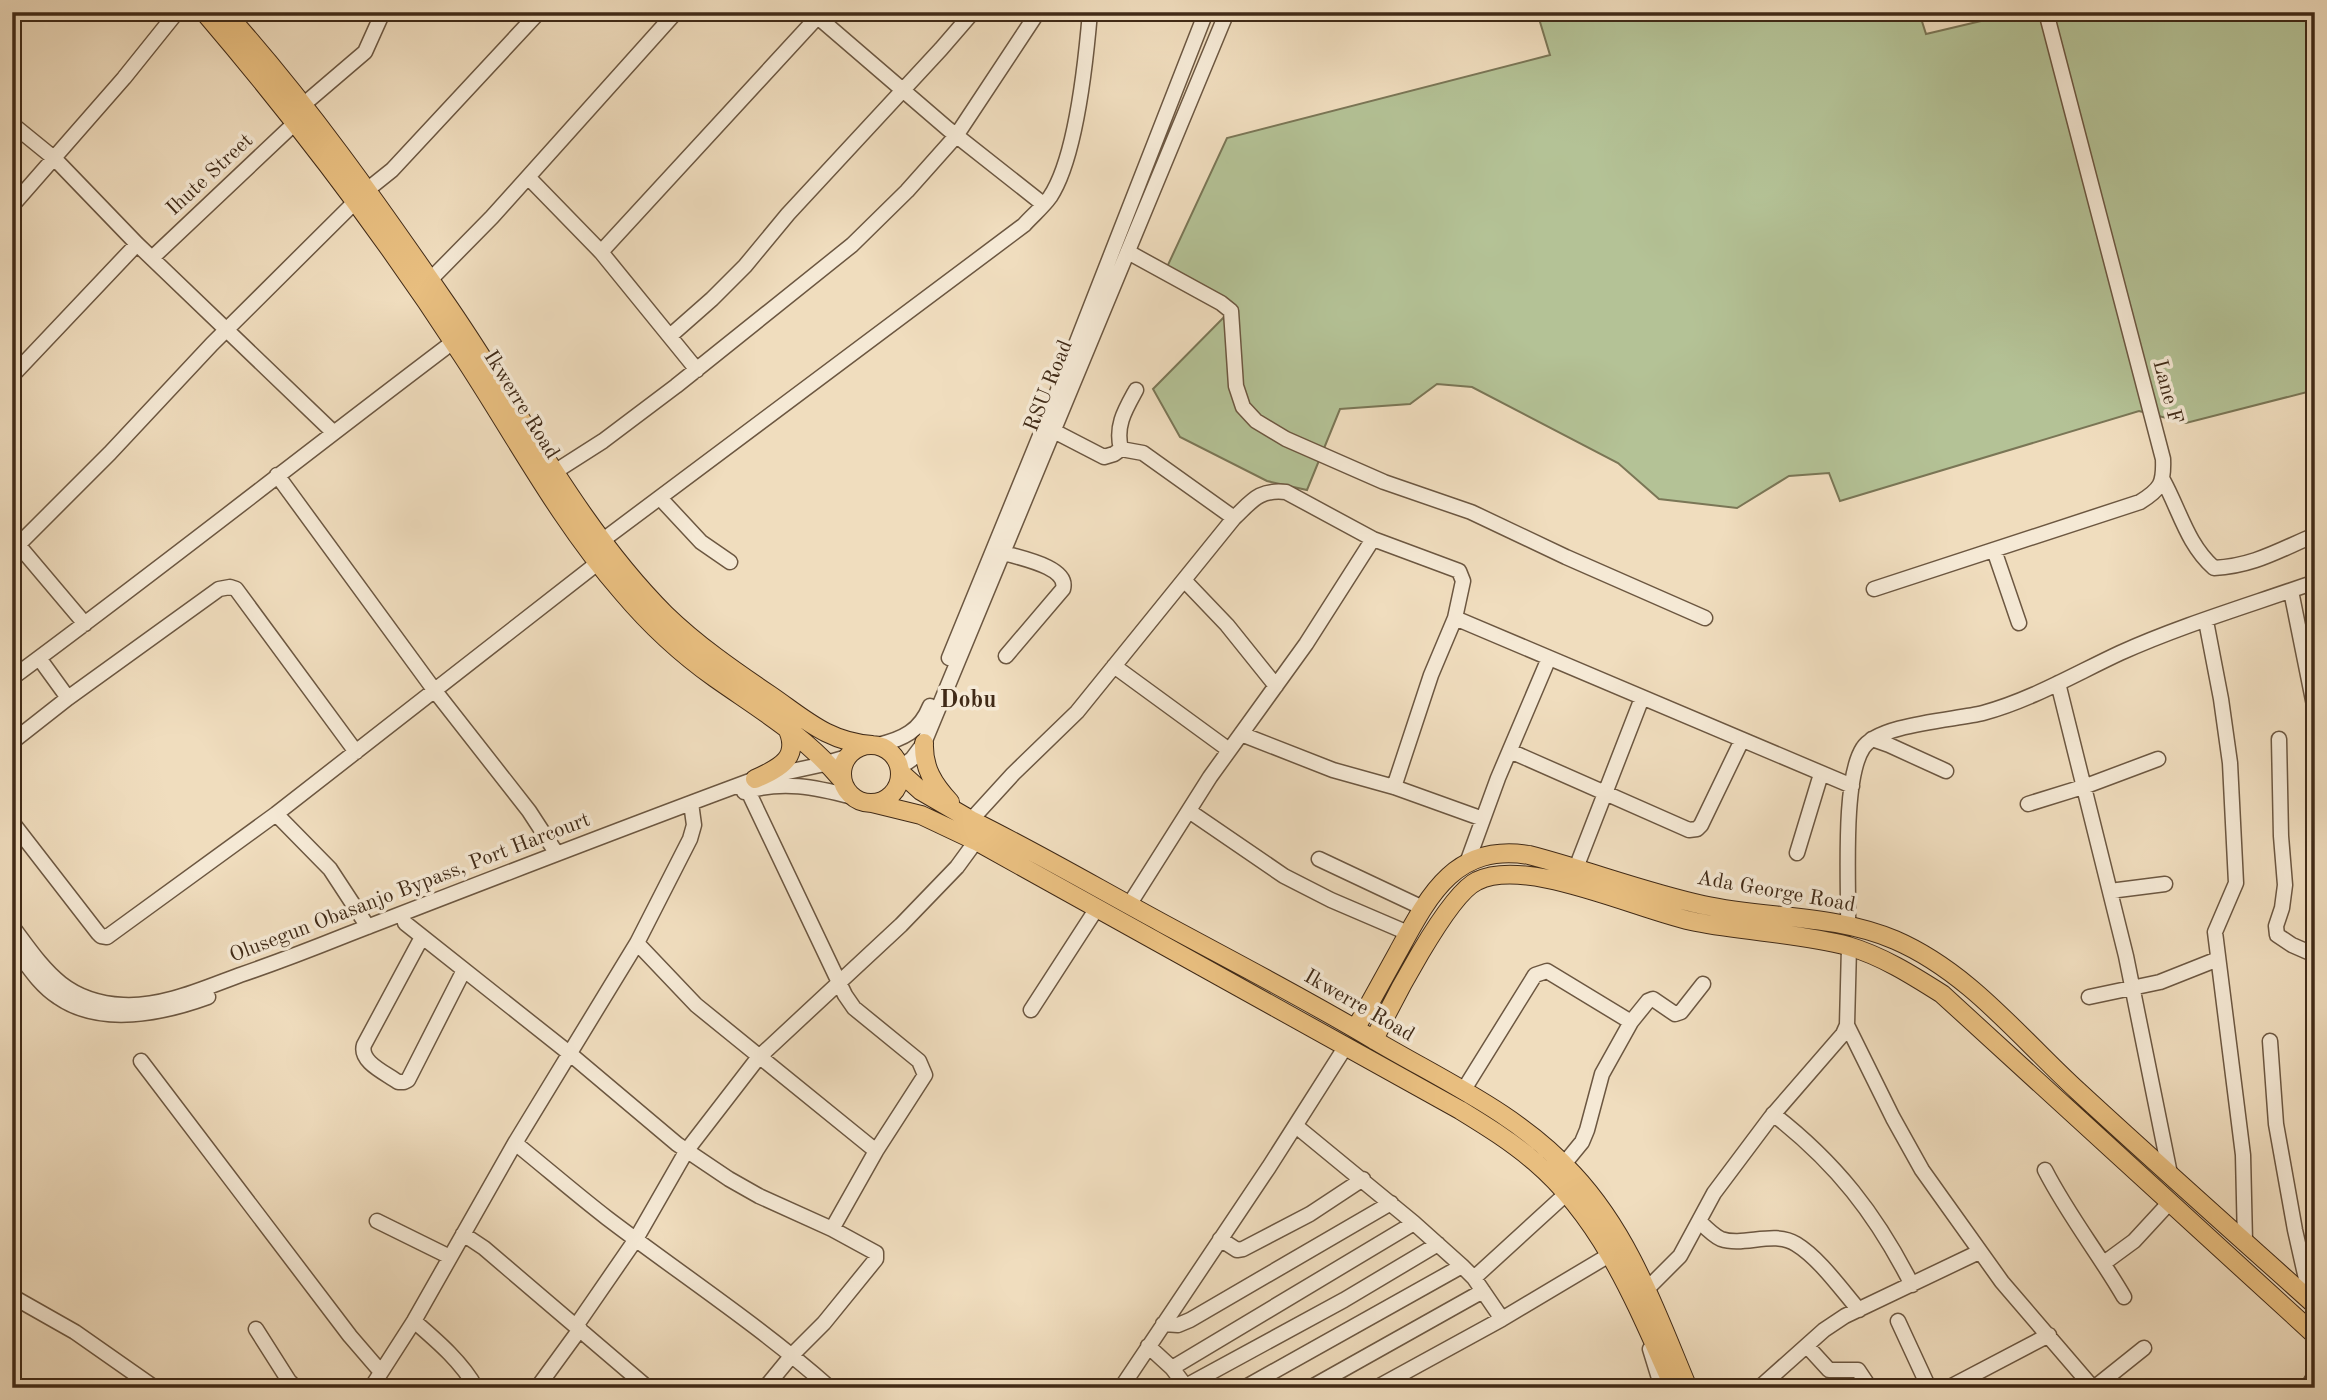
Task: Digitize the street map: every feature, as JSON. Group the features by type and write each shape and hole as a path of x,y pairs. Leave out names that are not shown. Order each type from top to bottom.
{"main road":[{"name":"Ikwerre Road","path":"204,12 362,196 430,280 474,342 556,471 636,583 665,613 727,667 827,734 849,743 875,745"},
{"name":"Ikwerre Road","path":"225,12 303,105 598,562 645,617 692,661 786,726 828,763 842,780"},
{"path":"751,785 779,767 788,757 792,741 786,726"},
{"path":"924,743 924,761 933,781 966,818"},
{"path":"875,745 894,755 900,770 895,790 889,797 872,803 862,802 846,790 842,780 842,768 847,757 863,746 875,745"},
{"name":"Ikwerre Road","path":"900,770 921,790 966,818 1356,1028 1517,1125 1564,1164 1610,1221 1647,1289 1688,1388"},
{"name":"Ikwerre Road","path":"872,803 921,815 976,841 1346,1046 1502,1136 1535,1162 1567,1193 1611,1254 1674,1388"},
{"name":"Ada George Road","path":"1356,1028 1435,890 1450,874 1485,855 1506,851 1577,868 1703,905 1816,918 1848,926 1894,940 1958,976 2077,1090 2313,1303"},
{"name":"Ada George Road","path":"1374,1040 1454,900 1474,882 1500,873 1544,877 1692,921 1849,947 1880,958 1942,994 2315,1335"}],"street":[{"path":"12,206 55,159 177,12"},
{"path":"303,105 365,52 383,12"},
{"path":"85,624 14,545 362,196 392,170 539,12"},
{"path":"430,280 528,177 676,12"},
{"path":"670,336 744,266 788,214 973,12"},
{"path":"556,471 603,441 697,370 852,245 907,191 956,136 1038,12"},
{"path":"603,540 1024,225 1049,197 1062,172 1075,121 1090,12"},
{"name":"RSU Road","path":"900,770 924,743 1004,553 1206,12"},
{"name":"RSU Road","path":"875,745 904,737 922,722 927,713 1128,252 1227,12"},
{"name":"Lane F","path":"2046,12 2163,459 2163,480"},
{"path":"601,252 817,14 956,136 1043,204"},
{"name":"Ihute Street","path":"152,258 296,122"},
{"path":"12,124 55,159 152,258 333,432"},
{"path":"528,177 601,252 697,370"},
{"path":"12,376 138,244"},
{"path":"1128,252 1231,311 1236,386 1243,407 1256,421 1286,439 1384,482 1471,512 1705,618"},
{"path":"12,678 453,341"},
{"path":"1121,449 1118,435 1120,420 1136,390"},
{"path":"1049,428 1104,457 1121,449 1143,453 1234,518"},
{"path":"277,475 435,691 529,811 557,854"},
{"path":"1874,589 2140,502 2154,494 2163,480 2176,503 2185,530 2200,556 2214,568 2238,567 2277,554 2315,536"},
{"path":"966,818 1077,712 1234,518 1257,496 1271,491 1286,492 1373,538 1459,571 1464,581 1455,618 1431,675 1394,787"},
{"path":"660,498 701,542 730,562"},
{"path":"1129,905 1229,750 1306,644 1373,538"},
{"path":"1994,550 2019,623"},
{"path":"1004,553 1053,569 1062,576 1065,583 1063,589 1006,656"},
{"path":"12,822 104,938 275,814 598,562"},
{"path":"1184,580 1227,625 1276,686"},
{"path":"1848,926 1852,786 1855,763 1865,745 1872,739 1898,729 1985,712 2058,683 2122,652 2315,582"},
{"path":"12,742 219,589 230,587 236,589 356,752"},
{"path":"2291,591 2315,710"},
{"path":"1455,618 1852,786"},
{"path":"2206,621 2230,764 2236,883 2215,932 2243,1155 2245,1242"},
{"path":"40,658 68,698"},
{"path":"1467,863 1549,658"},
{"path":"1114,666 1229,750"},
{"path":"2058,683 2086,786 2133,989 2170,1174"},
{"path":"1577,868 1642,698"},
{"path":"1241,734 1334,770 1394,787 1483,819"},
{"path":"1872,739 1889,744 1946,771"},
{"path":"2278,739 2285,885 2276,926 2277,935 2291,945 2315,955"},
{"path":"1510,751 1689,830 1697,829 1742,740"},
{"name":"Olusegun Obasanjo Bypass, Port Harcourt","path":"12,926 43,969 61,986 85,998 121,1005 148,1005 195,992 557,854 751,785 847,757"},
{"path":"2028,804 2158,759"},
{"path":"1797,853 1821,774"},
{"name":"Olusegun Obasanjo Bypass, Port Harcourt","path":"751,785 792,784 853,797"},
{"path":"751,785 838,983 854,1008 924,1068 925,1074 876,1151 832,1229"},
{"path":"371,1388 414,1321 515,1143 637,943 690,839 694,825 692,807"},
{"name":"Olusegun Obasanjo Bypass, Port Harcourt","path":"12,945 34,974 58,998 99,1012 139,1015 155,1013 191,1003 405,923 692,807"},
{"path":"1189,811 1284,876 1331,900 1408,933"},
{"path":"275,814 330,869 368,927"},
{"path":"537,1388 636,1239 687,1150 758,1058 901,925 957,867 976,841"},
{"path":"1319,859 1423,908"},
{"path":"2110,891 2165,884"},
{"path":"1031,1010 1097,908"},
{"path":"405,923 687,1150 759,1196 877,1253 876,1259 824,1324 793,1354 765,1388"},
{"path":"422,937 364,1045 365,1058 398,1082 404,1083 408,1080 464,970"},
{"path":"637,943 696,1006 876,1151"},
{"path":"1647,1289 1680,1256 1700,1223 1714,1192 1773,1114 1843,1034 1847,1025 1849,947"},
{"path":"2089,997 2133,989 2185,974 2218,959"},
{"path":"1463,1091 1539,972 1546,971 1630,1022"},
{"path":"1564,1164 1582,1142 1602,1074 1630,1022 1648,1001 1653,999 1675,1014 1681,1012 1703,984"},
{"path":"1847,1025 1922,1170 2002,1282 2094,1388 2144,1348"},
{"path":"2270,1041 2276,1124 2295,1230 2313,1303"},
{"path":"1121,1388 1296,1126 1346,1046"},
{"path":"141,1060 350,1336 381,1372"},
{"path":"1773,1114 1829,1161 1863,1203 1893,1247 1912,1285"},
{"path":"1296,1126 1363,1179 1462,1266 1474,1278 1502,1319"},
{"path":"515,1143 636,1239 793,1354 830,1388"},
{"path":"2045,1170 2086,1241 2104,1263 2124,1297"},
{"path":"1220,1239 1237,1250 1243,1249 1310,1214 1363,1179"},
{"path":"1474,1278 1567,1193"},
{"path":"2104,1263 2134,1241 2170,1202"},
{"path":"1163,1324 1178,1325 1190,1320 1391,1203"},
{"path":"377,1221 450,1257"},
{"path":"1172,1368 1414,1223"},
{"path":"1700,1223 1719,1238 1735,1241 1779,1239 1795,1242 1832,1278 1859,1310"},
{"path":"463,1234 484,1248 648,1388"},
{"path":"1149,1346 1172,1368 1186,1387 1344,1300 1438,1244"},
{"path":"1759,1388 1824,1330 1859,1310 1979,1252"},
{"path":"1380,1387 1611,1254"},
{"path":"1244,1388 1462,1266"},
{"path":"1310,1388 1483,1291"},
{"path":"15,1298 75,1332 155,1388"},
{"path":"414,1321 436,1340 476,1388"},
{"path":"1644,1321 1662,1388"},
{"path":"1898,1321 1929,1388"},
{"path":"256,1329 296,1388"},
{"path":"1948,1388 2049,1335"},
{"path":"1669,1341 1697,1388"},
{"path":"1807,1346 1829,1370 1858,1370 1870,1388"},
{"path":"2307,1388 2315,1375"}],"green space":[{"path":"1537,12 1919,12 1926,34 2019,12 2315,12 2315,390 2186,423 2139,411 1840,501 1829,473 1789,476 1737,508 1659,499 1618,463 1472,387 1437,384 1410,404 1340,409 1307,490 1267,481 1180,437 1153,389 1235,306 1167,267 1227,138 1550,55"}],"district":[{"name":"Dobu","path":"968,701"}]}
